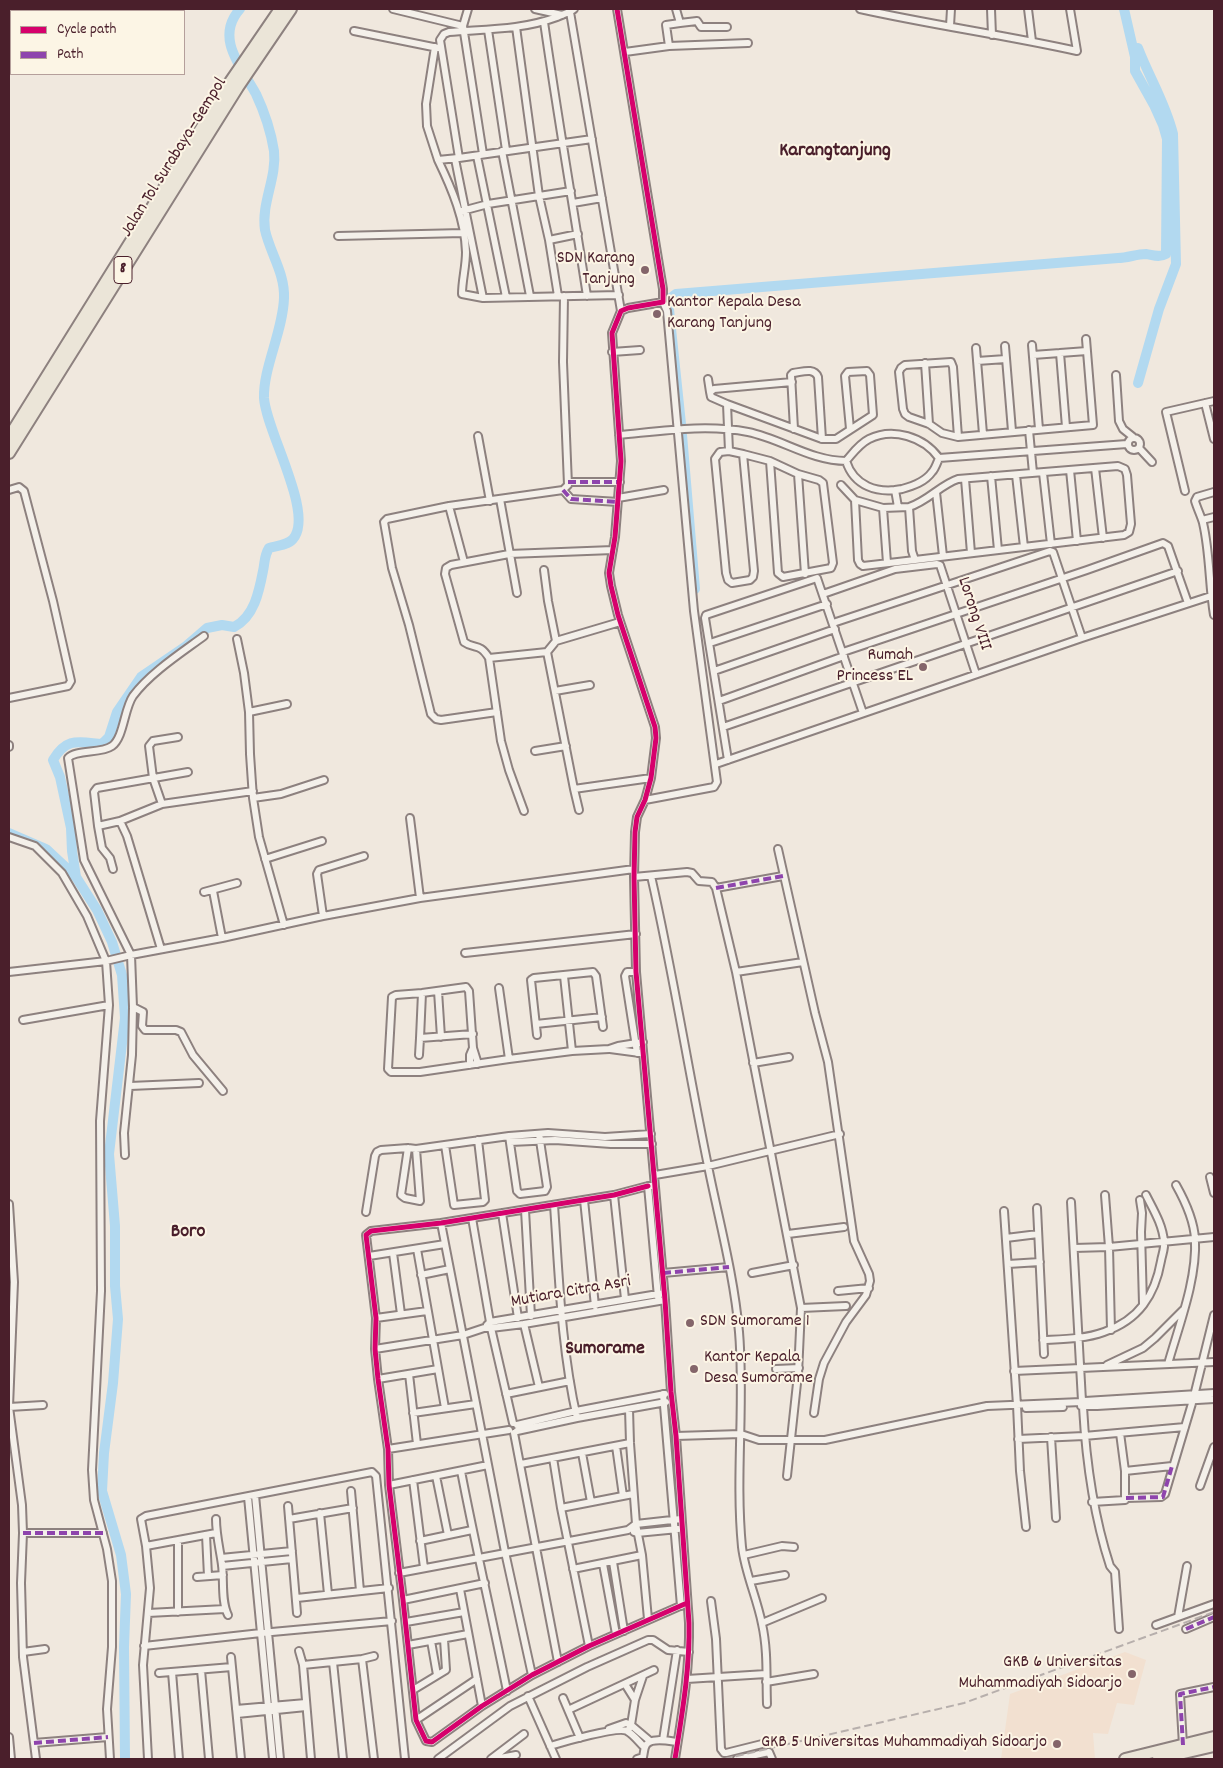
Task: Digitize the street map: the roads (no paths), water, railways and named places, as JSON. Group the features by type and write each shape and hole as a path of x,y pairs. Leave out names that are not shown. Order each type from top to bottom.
{"highway":[{"name":"Jalan Tol Surabaya–Gempol","path":"9,437 251,59 280,9"},
{"name":"Jalan Tol Surabaya–Gempol","path":"251,59 291,9"},
{"name":"Jalan Tol Surabaya–Gempol","path":"9,453 234,85"},
{"path":"1161,1756 1183,1745 1214,1737"},
{"path":"1125,1759 1161,1756 1214,1746"}],"street":[{"path":"393,9 464,28 488,30 544,22 572,10 621,311 612,333 619,435 620,482 610,573 611,586 620,622 655,726 656,738 651,778 645,800 637,817 634,873 639,1043 655,1175 663,1273 661,1297"},
{"path":"468,9 464,28 480,155 506,297"},
{"path":"535,9 562,15"},
{"path":"617,9 663,289 694,611 722,762"},
{"path":"676,9 680,22"},
{"path":"860,9 1078,51 1070,9"},
{"path":"950,26 951,9"},
{"path":"991,9 992,35"},
{"path":"1028,9 1032,41"},
{"path":"669,46 666,25 697,21 701,28 727,27"},
{"path":"544,22 587,296"},
{"path":"497,712 441,720 436,719 431,714 392,568 384,522 386,519 449,506 563,490 568,482 561,296 539,196 534,147 516,27"},
{"path":"464,28 444,34 440,40 457,158 466,250 462,294 482,298 619,296"},
{"path":"354,30 442,48"},
{"path":"488,30 504,151 530,296"},
{"path":"625,52 669,46 748,43"},
{"path":"435,47 426,104 427,126 438,160 462,211 482,298"},
{"path":"438,160 592,139"},
{"path":"462,211 488,204 571,190"},
{"path":"573,203 602,198"},
{"path":"338,236 463,233"},
{"path":"549,240 578,234"},
{"path":"621,311 663,302"},
{"path":"958,437 952,364 949,362 906,364 898,372 902,408 905,414 909,418 928,424 942,433 958,437 1094,425 1086,339"},
{"path":"1032,344 1039,429"},
{"path":"1005,346 1012,431"},
{"path":"976,348 983,434"},
{"path":"612,352 640,350"},
{"path":"1033,355 1087,350"},
{"path":"1060,353 1066,427"},
{"path":"977,361 1006,359"},
{"path":"925,363 928,424"},
{"path":"794,429 793,373 812,371 817,374 822,439"},
{"path":"708,379 711,397 822,439 836,439 873,416 870,375 867,371 848,372 844,376 850,429"},
{"path":"1116,375 1119,421 1123,428 1140,442 1139,448"},
{"path":"710,392 714,389 792,382"},
{"path":"1185,491 1166,412 1214,401"},
{"path":"1204,403 1214,439"},
{"path":"727,404 729,451"},
{"path":"619,435 677,429 704,428 729,430 761,435 825,459 846,461"},
{"path":"1030,430 1033,474"},
{"path":"846,461 868,439 888,435 904,435 914,438 926,444 939,458"},
{"path":"478,436 490,500"},
{"path":"1127,444 1133,438"},
{"path":"939,458 1127,444"},
{"path":"1127,444 1130,449 1136,450 1139,448"},
{"path":"1139,448 1152,462"},
{"path":"743,454 754,570 753,577 750,580 732,582 728,580 726,573 715,459 720,452 729,451 743,454 770,461 798,474 819,480 825,486 833,564 831,568 805,574 782,577 778,573 770,461"},
{"path":"846,461 853,476 869,488 878,491 908,487 926,479 933,471 939,458"},
{"path":"841,485 855,500 883,508 909,507 927,499 950,482 965,479 1118,466 1125,468 1127,476 1130,530 1119,536 863,566 858,560 855,500"},
{"path":"1095,468 1103,538"},
{"path":"1070,470 1077,541"},
{"path":"1043,472 1051,544"},
{"path":"798,474 805,574"},
{"path":"1016,475 1024,547"},
{"path":"992,476 998,550"},
{"path":"965,479 971,553"},
{"path":"568,482 620,482"},
{"path":"9,490 19,487 24,491 53,601 71,683 68,686 9,698"},
{"path":"563,490 571,498 618,500 664,490"},
{"path":"895,490 898,507"},
{"path":"936,492 943,556"},
{"path":"1214,492 1195,500 1202,520 1212,565 1214,616"},
{"path":"500,499 517,593"},
{"path":"449,506 464,562"},
{"path":"909,507 912,551 915,560"},
{"path":"883,508 887,563"},
{"path":"1202,520 1214,516"},
{"path":"1207,543 1214,540"},
{"path":"719,701 843,654 1163,543 1168,546 1189,603"},
{"path":"524,811 509,770 501,740 489,658 480,647 464,642 445,574 446,568 464,562 510,554 613,550"},
{"path":"714,671 947,584 1050,550 1053,552 1073,607 1082,638"},
{"name":"Lorong VIII","path":"824,594 889,571 937,564 942,568 976,674"},
{"path":"544,570 556,641"},
{"path":"723,727 1178,572"},
{"path":"645,800 714,787 717,782 722,762 723,727 706,615 817,578 863,713"},
{"path":"722,762 1082,638 1212,596"},
{"path":"710,642 827,604"},
{"path":"489,658 547,652 556,641 620,622"},
{"path":"125,1155 124,1133 130,1086 133,1006 129,955 84,860 68,758 74,754 88,753 112,746 116,741 129,703 134,696 150,678 204,636"},
{"path":"237,639 249,712 253,795 259,837 284,925"},
{"path":"547,652 574,789 580,810"},
{"path":"555,691 590,685"},
{"path":"249,712 287,704"},
{"path":"162,804 153,778 149,744 153,741 178,737"},
{"path":"535,751 566,746"},
{"path":"113,869 110,858 102,848 94,792 96,789 188,772"},
{"path":"574,789 651,778"},
{"path":"98,826 120,821 162,804 281,794 324,780"},
{"path":"410,818 420,898"},
{"path":"120,821 127,836 161,949"},
{"path":"9,837 35,846 62,873 87,916 108,961 108,1005 100,1121 101,1292 92,1470 94,1500 107,1549 112,1581 112,1647 107,1709 110,1759"},
{"path":"265,859 322,841"},
{"path":"778,849 828,1062 854,1240 869,1274 869,1288 866,1295 846,1322 824,1363 819,1379 814,1413"},
{"path":"323,916 317,874 319,870 364,856"},
{"path":"9,972 108,961 129,955 420,898 634,873 651,876 687,872 692,873 699,881 712,882 716,888 736,972 801,1308 799,1368 787,1476"},
{"path":"651,876 681,1015 708,1166 730,1267 740,1338 742,1370 742,1548 762,1623 766,1649 767,1704"},
{"path":"716,888 783,876"},
{"path":"204,892 214,891 237,883"},
{"path":"214,891 222,938"},
{"path":"465,953 636,934"},
{"path":"736,972 803,962"},
{"path":"636,972 627,972 625,976 639,1043"},
{"path":"537,1035 531,980 534,978 595,973 603,1027"},
{"path":"564,976 572,1051"},
{"path":"478,1064 473,1048 468,988 396,995 392,997 388,1069 391,1072 420,1072 478,1064 509,1059 572,1051 609,1049 639,1043"},
{"path":"499,988 509,1059"},
{"path":"438,991 441,1037"},
{"path":"419,1055 422,993"},
{"path":"23,1020 108,1005"},
{"path":"133,1006 142,1011 142,1026 145,1030 176,1030 181,1032 193,1055 223,1091"},
{"path":"536,1024 602,1017"},
{"path":"420,1038 473,1034"},
{"path":"470,1065 470,1055 473,1048"},
{"path":"609,1049 640,1053"},
{"path":"753,1063 789,1057"},
{"path":"130,1086 199,1083"},
{"path":"366,1212 377,1152 408,1148 416,1149 478,1140 651,1134"},
{"path":"655,1175 708,1166 840,1134"},
{"path":"510,1139 517,1191 520,1194 545,1191 547,1187 540,1137"},
{"path":"540,1137 555,1140 611,1144 652,1144"},
{"path":"445,1145 454,1205 483,1202 485,1200 478,1140"},
{"path":"408,1148 401,1195 420,1201 416,1149"},
{"path":"1210,1177 1214,1193"},
{"path":"655,1185 614,1195 525,1210 369,1232 366,1237 376,1318 375,1349 378,1379 388,1449 389,1485 404,1600 416,1720 426,1741 432,1742 482,1706 532,1675 589,1646 688,1603"},
{"path":"1168,1364 1192,1278 1195,1238 1188,1210 1176,1185"},
{"path":"648,1186 676,1436 689,1623 687,1679 675,1759"},
{"path":"1105,1194 1111,1330"},
{"path":"614,1195 625,1300"},
{"path":"1044,1340 1079,1337 1111,1330 1137,1311 1143,1304 1154,1288 1164,1243 1154,1210 1146,1195"},
{"path":"584,1200 595,1306"},
{"path":"1140,1200 1142,1213 1143,1304"},
{"path":"1071,1202 1084,1436 1092,1502 1110,1566 1115,1570 1119,1629"},
{"path":"9,1204 14,1282 10,1407 22,1505 21,1583 23,1652 36,1759"},
{"path":"554,1205 562,1314 570,1381 577,1414"},
{"path":"1037,1208 1044,1354"},
{"path":"525,1210 531,1316"},
{"path":"1142,1213 1154,1210"},
{"path":"1004,1211 1014,1370 1012,1405 1018,1439 1026,1527"},
{"path":"502,1213 518,1318"},
{"path":"472,1218 488,1326 514,1429 558,1662"},
{"path":"441,1223 505,1552 532,1675"},
{"path":"788,1234 844,1227"},
{"path":"1006,1238 1038,1234"},
{"path":"1074,1248 1164,1243 1214,1237"},
{"path":"369,1256 445,1244"},
{"path":"417,1249 446,1408"},
{"path":"393,1253 401,1314"},
{"path":"1008,1264 1040,1262"},
{"path":"752,1273 794,1265"},
{"path":"663,1273 730,1267"},
{"path":"421,1275 450,1269"},
{"path":"838,1291 869,1288"},
{"name":"Mutiara Citra Asri","path":"488,1326 524,1324 625,1300 661,1297"},
{"name":"Mutiara Citra Asri","path":"375,1349 463,1334 518,1318 562,1314 661,1297"},
{"path":"801,1308 846,1306"},
{"path":"1104,1367 1143,1348 1184,1309"},
{"path":"376,1318 427,1310"},
{"path":"1092,1502 1123,1501 1126,1498 1163,1497 1194,1397 1214,1315"},
{"path":"524,1324 539,1387"},
{"path":"1014,1370 1081,1369 1214,1362"},
{"path":"776,1369 799,1368"},
{"path":"378,1379 438,1369"},
{"path":"409,1374 417,1444"},
{"path":"506,1394 570,1381"},
{"path":"388,1449 514,1429 671,1392"},
{"path":"676,1436 741,1434 759,1440 825,1440 974,1408 1012,1405 1043,1408 1083,1403 1194,1397 1214,1393"},
{"path":"663,1394 680,1606"},
{"path":"1194,1397 1214,1400"},
{"path":"577,1414 629,1409 672,1401"},
{"path":"413,1413 476,1404"},
{"path":"10,1407 43,1405"},
{"path":"629,1409 633,1494 642,1555 648,1619"},
{"path":"1018,1439 1084,1436 1184,1427"},
{"path":"1120,1433 1125,1470 1126,1498"},
{"path":"1051,1437 1056,1518"},
{"path":"521,1464 630,1443"},
{"path":"616,1446 623,1496"},
{"path":"1200,1486 1213,1457 1214,1447"},
{"path":"582,1453 591,1502"},
{"path":"554,1458 561,1508 589,1646"},
{"path":"389,1485 488,1465"},
{"path":"1125,1470 1172,1466"},
{"path":"461,1470 507,1691"},
{"path":"148,1759 143,1665 150,1588 146,1546 140,1519 146,1516 372,1472 376,1476 405,1759"},
{"path":"436,1476 448,1535"},
{"path":"413,1480 424,1568"},
{"path":"351,1491 360,1591"},
{"path":"561,1508 633,1494"},
{"path":"255,1495 257,1558"},
{"path":"248,1497 257,1558 272,1708 280,1759"},
{"path":"288,1506 297,1613"},
{"path":"289,1519 353,1508"},
{"path":"320,1513 328,1594"},
{"path":"216,1519 225,1608 228,1615"},
{"path":"399,1573 628,1530 636,1524 681,1519"},
{"path":"628,1530 638,1534 682,1528"},
{"path":"420,1541 472,1530"},
{"path":"23,1533 103,1533"},
{"path":"146,1546 216,1533"},
{"path":"206,1535 208,1576"},
{"path":"178,1540 178,1612"},
{"path":"744,1555 782,1546 794,1547"},
{"path":"221,1562 292,1555"},
{"path":"573,1569 642,1555"},
{"path":"613,1562 624,1631"},
{"path":"603,1564 616,1634"},
{"path":"1178,1617 1187,1566"},
{"path":"751,1581 785,1575"},
{"path":"197,1577 223,1576"},
{"path":"404,1600 485,1584"},
{"path":"297,1598 388,1588"},
{"path":"460,1588 482,1706"},
{"path":"762,1623 822,1598"},
{"path":"712,1601 722,1752 726,1753 762,1744"},
{"path":"1156,1625 1214,1604"},
{"path":"148,1613 225,1608"},
{"path":"406,1622 464,1612"},
{"path":"1186,1628 1214,1617"},
{"path":"144,1646 265,1632 392,1621"},
{"path":"408,1646 468,1634"},
{"path":"413,1690 447,1669 444,1639"},
{"path":"438,1759 503,1711 528,1696 648,1640 653,1640 668,1650 689,1652"},
{"path":"431,1641 437,1675"},
{"path":"23,1652 45,1649"},
{"path":"663,1740 677,1650"},
{"path":"299,1651 303,1665 311,1759"},
{"path":"303,1665 374,1656"},
{"path":"231,1657 241,1759"},
{"path":"362,1659 374,1759"},
{"path":"334,1662 343,1759"},
{"path":"159,1673 232,1667"},
{"path":"201,1670 209,1759"},
{"path":"568,1710 654,1670"},
{"path":"172,1672 179,1759"},
{"path":"687,1679 766,1674"},
{"path":"766,1682 814,1674"},
{"path":"637,1759 645,1755 644,1747 630,1728 634,1700 643,1676"},
{"path":"416,1720 477,1678"},
{"path":"625,1684 634,1700"},
{"path":"1183,1745 1180,1694 1214,1687"},
{"path":"528,1696 556,1759"},
{"path":"562,1698 580,1738"},
{"path":"236,1712 306,1705"},
{"path":"272,1708 273,1759"},
{"path":"550,1746 602,1732 622,1723 650,1742"},
{"path":"493,1759 524,1734"},
{"path":"9,1737 11,1759"},
{"path":"34,1743 108,1737"},
{"path":"644,1747 650,1742 663,1740 678,1742"},
{"path":"493,1759 517,1757 512,1745"},
{"path":"737,1759 769,1752 772,1759"}],"waterway":[{"path":"76,877 71,828 60,777 53,760 68,744 80,742 102,744 109,737 117,712 141,677 185,647 207,628 222,625 234,627 241,623 251,610 260,587 265,556 269,548 291,541 298,527 298,511 294,492 272,430 264,398 267,374 283,311 284,289 265,230 264,220 273,171 273,144 259,101 233,53 230,42 233,20 240,9"},
{"path":"681,424 668,300 676,294 1122,258 1142,254 1158,256 1166,254 1167,139 1154,105 1135,71 1135,57 1124,9"},
{"path":"1138,48 1166,112 1173,134 1176,264 1159,309 1138,383"},
{"path":"682,435 695,589"},
{"path":"9,833 46,849 76,877 97,910 112,942 122,975 125,1018 109,1154 115,1226 115,1286 118,1319 113,1383 104,1453 102,1491 121,1555 126,1594 124,1647 125,1759"}],"railway":[{"path":"724,1759 964,1703 1214,1612"}],"place":[{"name":"SDN Karang Tanjung","path":"645,270"},
{"name":"Kantor Kepala Desa Karang Tanjung","path":"657,314"},
{"name":"Rumah Princess EL","path":"923,667"},
{"name":"SDN Sumorame 1","path":"690,1323"},
{"name":"Kantor Kepala Desa Sumorame","path":"694,1369"},
{"name":"GKB 6 Universitas Muhammadiyah Sidoarjo","path":"1132,1674"},
{"name":"GKB 5 Universitas Muhammadiyah Sidoarjo","path":"1057,1744"}],"district":[{"name":"Karangtanjung","path":"835,152"},
{"name":"Boro","path":"188,1233"},
{"name":"Sumorame","path":"605,1350"}]}
